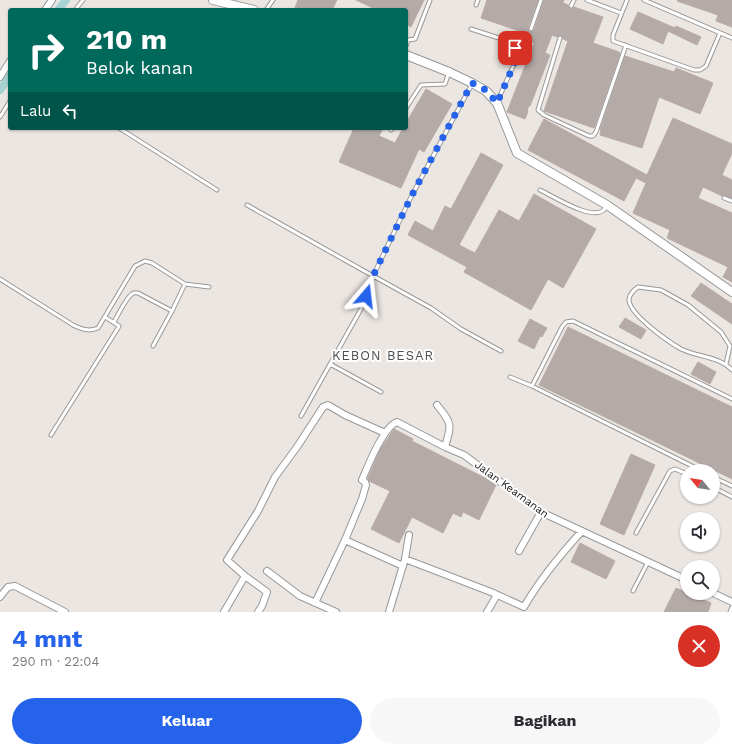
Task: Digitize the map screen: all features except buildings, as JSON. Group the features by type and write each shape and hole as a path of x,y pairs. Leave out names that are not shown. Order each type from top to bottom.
{"street":[{"path":"213,0 234,8"},
{"path":"408,56 449,72 486,90 497,103 517,153 607,205 732,292"},
{"path":"0,76 8,64"},
{"path":"258,612 267,592 245,576 227,560 258,511 275,477 323,407 328,405 345,415 385,433 378,443 362,480 365,482 365,490 345,540 314,603"},
{"path":"437,405 449,421 450,427 445,447"},
{"name":"Jalan Keamanan","path":"385,433 392,424 397,422 445,447 464,455 541,512 680,577"},
{"path":"519,552 541,512"},
{"path":"405,559 524,607 536,587 562,552 582,530"},
{"path":"390,612 405,559 409,535"},
{"path":"345,540 403,566"},
{"path":"267,571 300,596 336,612"},
{"path":"224,612 245,576"},
{"path":"0,597 8,587 15,586 65,612"},
{"path":"487,612 497,595"},
{"path":"720,596 732,602"}],"lane":[{"path":"76,8 83,0"},
{"path":"408,40 415,39 430,0"},
{"path":"476,5 478,0"},
{"path":"531,29 541,0"},
{"path":"571,6 574,0"},
{"path":"587,0 621,13"},
{"path":"627,0 613,35 613,41 694,70 700,70 706,66 720,33"},
{"path":"644,0 732,38"},
{"path":"471,29 505,40 515,48 516,60 497,103"},
{"path":"560,38 538,110 544,115 589,136 593,136 596,132 626,45"},
{"path":"408,105 421,84 444,84 449,72"},
{"path":"301,416 361,309 373,276 412,195 472,83"},
{"path":"0,116 8,104"},
{"path":"121,130 217,190"},
{"path":"540,190 586,212 599,213 604,210 607,205"},
{"path":"724,198 732,201"},
{"path":"247,205 431,308 461,329 501,351"},
{"path":"0,279 81,329 92,330 98,328 135,266 145,261 152,263 185,284 210,287"},
{"path":"153,346 185,284"},
{"path":"726,364 730,346 721,332 688,305 661,290 638,287 632,292 629,300 631,307 639,317 669,341 683,350 726,364 732,370"},
{"path":"114,322 128,298 135,292 172,311"},
{"path":"51,435 119,326 105,317"},
{"path":"532,386 562,327 566,322 573,321 732,400"},
{"path":"330,364 380,392"},
{"path":"510,378 532,386 688,464"},
{"path":"636,533 670,471 675,469 680,471"},
{"path":"720,480 732,486"},
{"path":"720,491 732,497"},
{"path":"633,591 648,562"},
{"path":"730,612 732,607"}],"waterway":[{"path":"60,8 66,0"},
{"path":"0,90 8,79"}],"district":[{"name":"KEBON BESAR","path":"383,355"}],"route":[{"path":"366,296 373,276 412,195 472,83 486,90 497,103 516,60 515,48"}]}
